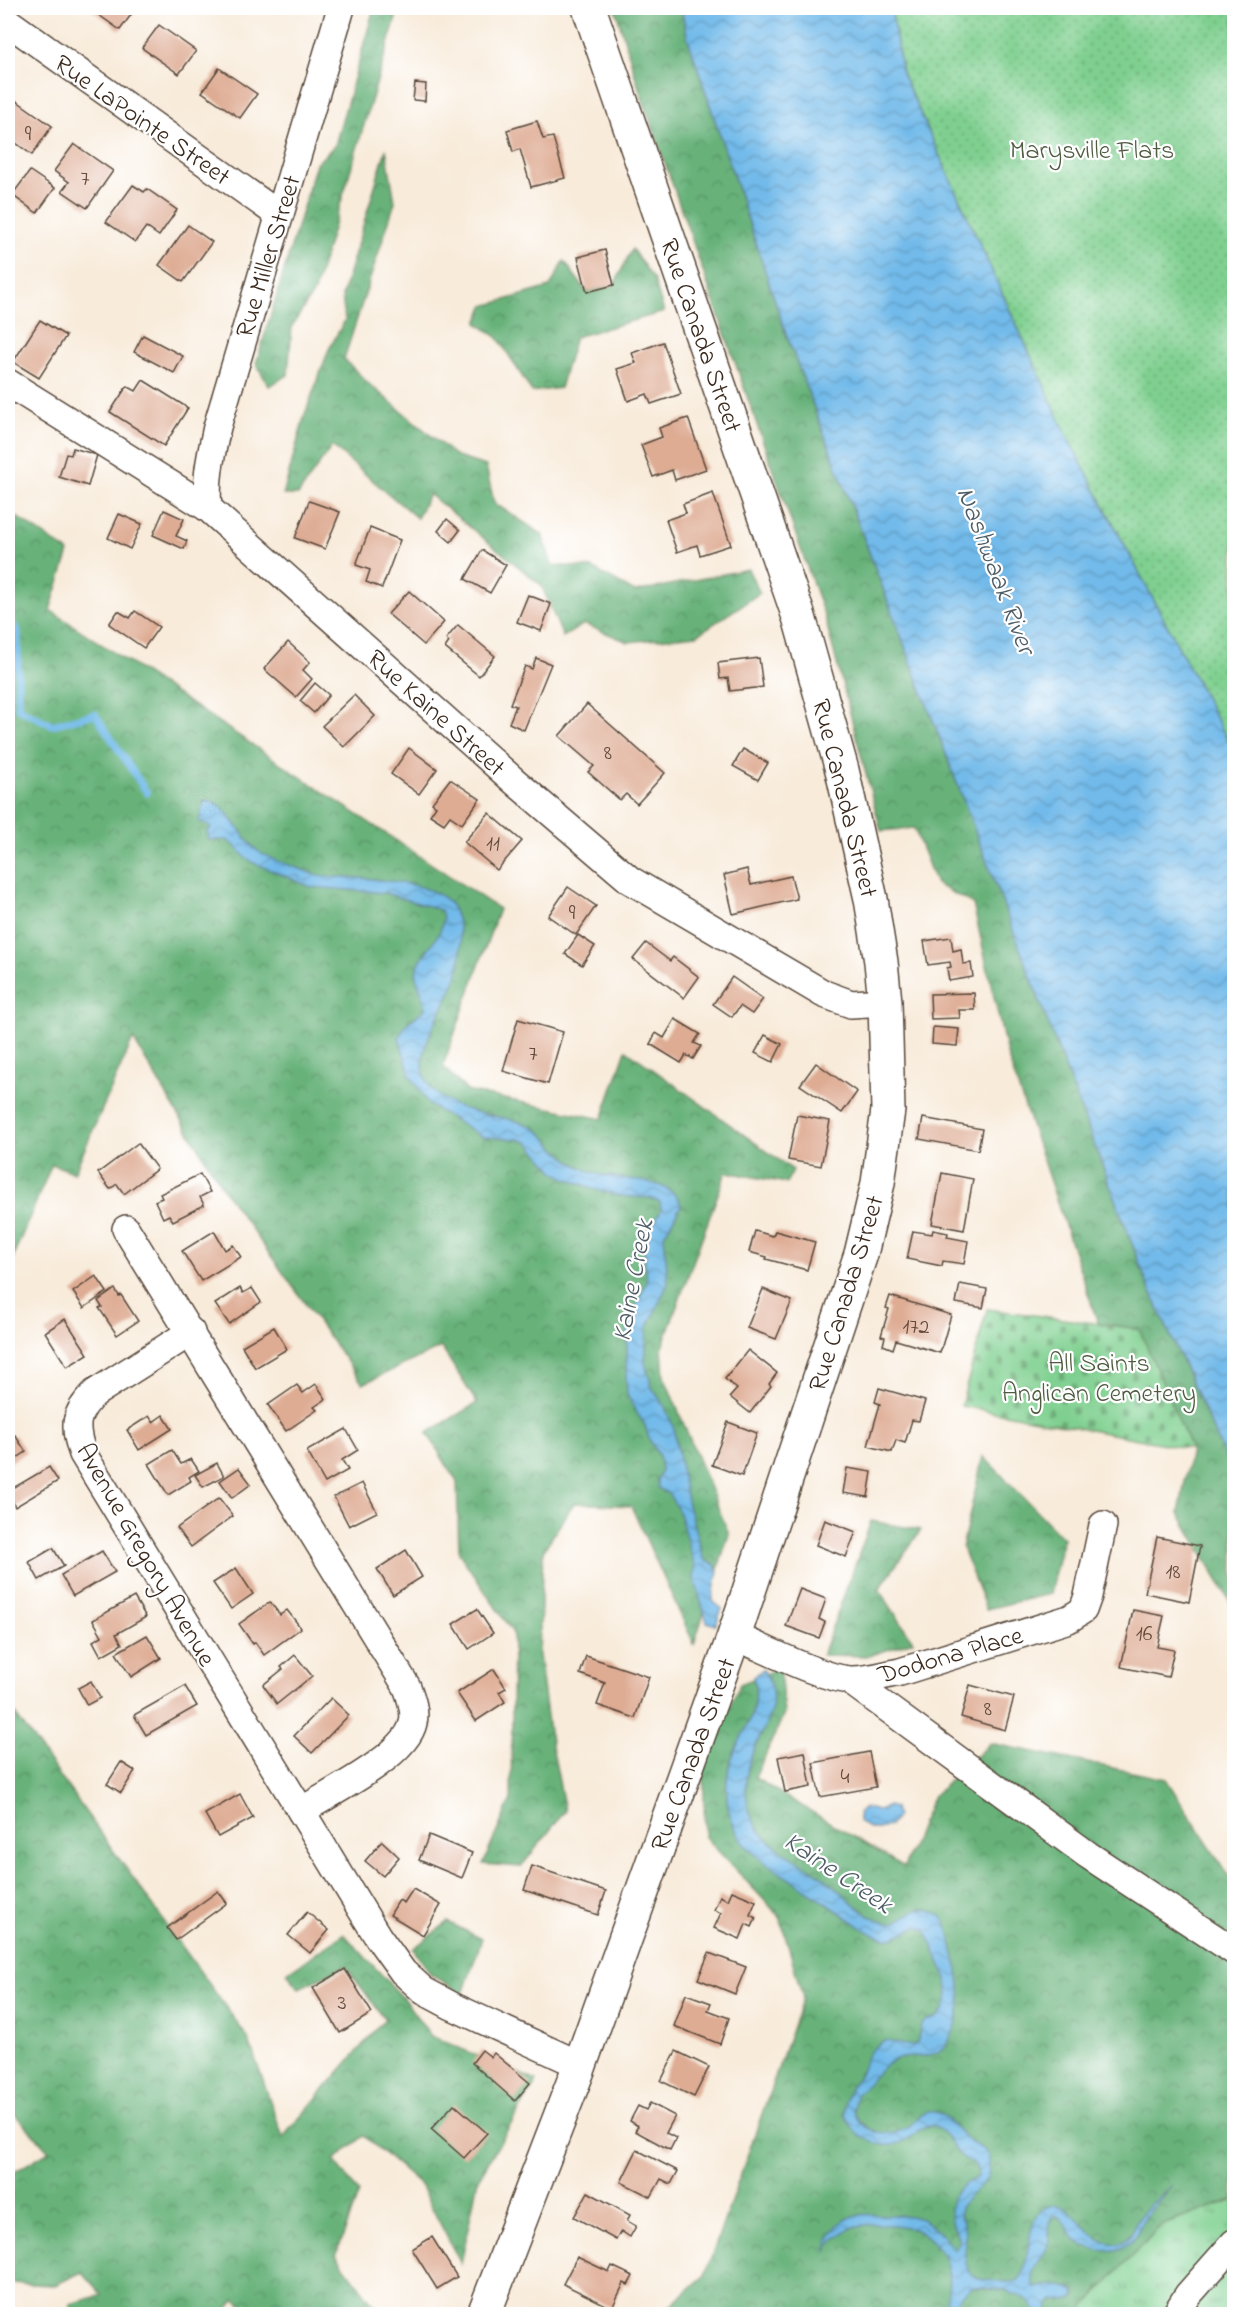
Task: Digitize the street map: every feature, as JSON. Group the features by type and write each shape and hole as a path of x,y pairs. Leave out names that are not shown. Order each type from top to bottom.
{"main road":[{"name":"Rue Canada Street","path":"484,2314 580,2065 734,1636 861,1254 878,1183 888,1110 885,1002 871,899 843,770 800,617 589,8"}],"street":[{"name":"Rue Miller Street","path":"208,508 206,490 208,466 217,428 341,8"},
{"name":"Rue LaPointe Street","path":"8,22 279,215"},
{"name":"Rue Kaine Street","path":"8,383 208,508 513,780 630,880 824,994 851,1004 885,1002"},
{"path":"126,1229 407,1687 412,1703 414,1721 408,1738 393,1753 301,1811"},
{"name":"Avenue Gregory Avenue","path":"191,1332 95,1393 83,1404 76,1421 77,1438 83,1454 378,1937 403,1972 424,1991 452,2006 580,2065"},
{"name":"Dodona Place","path":"734,1636 819,1672 849,1680 900,1672 1069,1619 1083,1610 1103,1525"},
{"path":"849,1680 1088,1855 1234,1951"},
{"path":"1176,2314 1188,2295 1234,2243"}],"green space":[{"path":"374,8 399,8 314,292 292,326 288,375 269,386 256,364 316,164 335,145"},
{"path":"615,8 681,8 688,39 785,331 1147,1283 1234,1477 1234,1608 1179,1513 1191,1449 1139,1329 1098,1323 1007,1054 973,904 936,884 914,828 881,831 825,618 641,95"},
{"name":"Marysville Flats","path":"891,8 1234,8 1234,752 1068,438 902,73"},
{"path":"386,149 395,202 344,359 369,384 457,457 486,466 494,503 542,534 552,565 592,568 635,592 748,569 760,593 697,635 628,642 584,624 563,637 541,585 429,494 417,518 332,446 298,495 283,495 305,414 329,349 345,320 342,296"},
{"path":"632,249 654,280 664,312 575,337 560,388 532,392 498,338 477,323 484,306 550,287 564,261 587,292 614,285"},
{"path":"8,511 69,552 50,610 499,909 443,1066 467,1091 602,1119 626,1050 793,1170 786,1183 726,1172 662,1347 664,1376 729,1534 694,1644 631,1506 574,1503 543,1551 539,1655 549,1731 565,1811 521,1867 483,1864 511,1799 513,1633 459,1553 457,1482 427,1433 477,1403 441,1347 363,1384 227,1195 133,1039 74,1173 52,1164 8,1269"},
{"name":"All Saints Anglican Cemetery","path":"987,1309 1139,1329 1191,1449 961,1406"},
{"path":"983,1456 1063,1538 1050,1594 986,1609 962,1548"},
{"path":"871,1521 921,1530 879,1589 913,1641 869,1656 822,1655"},
{"path":"780,1668 784,1714 755,1778 904,1867 933,1796 990,1743 1166,1779 1231,1880 1234,1881 1234,2199 1160,2226 1084,2307 1088,2314 661,2314 705,2275 803,1998 780,1917 705,1837 703,1763 740,1684"},
{"path":"8,1704 248,2038 283,2137 385,2019 345,1966 299,1988 287,1973 344,1934 403,1998 431,2036 537,2081 478,2179 461,2264 420,2185 364,2136 334,2160 359,2193 336,2255 379,2312 378,2314 253,2314 235,2299 225,2314 70,2314 70,2304 102,2295 82,2272 55,2285 8,2283 8,2176 49,2151 8,2107"},
{"path":"448,1922 482,1939 463,1994 431,1974 413,1949"},
{"path":"1234,2199 1234,2314 1088,2314 1084,2307 1160,2226"}],"water":[{"name":"Nashwaak River","path":"681,8 891,8 902,73 1068,438 1234,752 1234,1477 1147,1283 785,331 688,39"},
{"path":"208,800 222,808 252,846 275,860 317,875 404,883 432,891 443,897 455,912 460,939 460,959 457,976 424,1053 423,1068 427,1082 438,1095 461,1108 512,1120 536,1129 563,1155 588,1171 659,1185 677,1197 681,1206 664,1235 668,1283 647,1329 645,1363 652,1388 664,1405 673,1426 687,1501 703,1558 714,1564 718,1571 713,1601 722,1609 716,1625 707,1622 694,1578 695,1567 678,1510 669,1494 658,1488 657,1480 661,1471 659,1456 627,1394 628,1327 647,1280 643,1242 661,1210 660,1202 650,1198 619,1196 566,1178 556,1173 529,1143 518,1139 483,1137 429,1105 410,1075 399,1038 404,1026 425,1009 416,974 420,962 439,934 443,918 441,910 385,893 311,887 254,863 227,840 209,840 207,832 210,826 199,821 204,801"},
{"path":"763,1669 770,1682 773,1694 772,1704 748,1766 746,1784 749,1811 757,1827 771,1842 826,1879 867,1914 891,1923 915,1911 929,1910 942,1917 947,1926 960,1986 959,2014 949,2040 934,2054 897,2059 886,2065 856,2095 854,2109 863,2124 883,2133 898,2132 925,2113 940,2114 951,2122 965,2138 987,2154 989,2170 987,2177 980,2187 966,2199 960,2211 965,2233 966,2261 971,2274 981,2280 1017,2281 1024,2268 1032,2226 1036,2217 1042,2210 1053,2205 1062,2207 1071,2213 1099,2239 1110,2243 1122,2242 1131,2235 1143,2213 1172,2185 1146,2217 1134,2239 1129,2244 1115,2250 1100,2250 1085,2246 1075,2239 1058,2216 1053,2217 1046,2251 1034,2269 1035,2288 1059,2286 1073,2289 1076,2294 1074,2298 1066,2301 1053,2300 1049,2304 1048,2314 1037,2314 1027,2300 1019,2296 972,2287 958,2299 953,2314 943,2314 949,2280 945,2260 929,2239 910,2228 884,2225 858,2226 840,2235 826,2252 834,2230 840,2223 847,2218 865,2215 903,2215 921,2219 938,2231 955,2250 959,2241 950,2205 956,2192 978,2175 976,2166 957,2152 938,2128 924,2127 901,2143 885,2145 875,2143 858,2134 847,2119 845,2101 871,2051 885,2041 912,2046 917,2043 921,2025 937,2017 945,2008 948,1997 947,1980 926,1930 917,1927 892,1938 874,1935 755,1855 741,1839 734,1827 727,1801 728,1775 735,1750 752,1715 756,1696 753,1677"},
{"path":"888,1806 894,1808 897,1817 894,1822 884,1828 874,1829 859,1821 859,1812 864,1808 879,1810"}],"building":[{"path":"89,8 136,8 120,30"},
{"path":"159,25 196,51 179,74 142,48"},
{"path":"219,68 257,94 240,118 202,92"},
{"path":"415,83 426,84 425,101 413,100"},
{"path":"14,99 52,126 32,155 8,137 8,108"},
{"path":"537,121 543,139 553,137 565,178 531,187 520,149 513,152 507,130"},
{"path":"74,144 113,171 87,208 62,191 69,182 54,171"},
{"path":"30,171 55,188 37,213 12,195"},
{"path":"133,185 144,192 147,189 177,210 159,236 146,227 135,242 106,222"},
{"path":"188,225 212,242 183,282 159,265"},
{"path":"605,250 614,285 587,292 578,257"},
{"path":"40,320 66,336 39,378 13,362"},
{"path":"143,335 183,356 174,373 134,352"},
{"path":"663,342 681,394 651,404 647,394 628,401 617,369 636,363 632,353"},
{"path":"143,380 188,408 164,446 110,412 127,386 136,391"},
{"path":"688,418 706,469 675,480 672,470 653,477 641,445 662,437 659,428"},
{"path":"73,448 97,455 88,486 59,477 66,454 71,455"},
{"path":"713,493 731,545 700,555 697,545 677,552 666,520 686,513 683,504"},
{"path":"309,501 340,512 325,549 295,538"},
{"path":"164,510 184,519 176,536 187,541 184,549 153,535"},
{"path":"119,514 142,524 130,549 108,538"},
{"path":"447,519 460,530 451,542 438,531"},
{"path":"370,528 400,540 382,588 366,582 370,570 356,565"},
{"path":"482,550 506,565 490,593 465,579"},
{"path":"409,591 444,622 424,645 388,614"},
{"path":"528,595 551,604 541,631 517,622"},
{"path":"118,611 130,618 135,611 159,627 144,648 109,624"},
{"path":"458,625 495,656 479,676 445,648 449,642 446,639"},
{"path":"288,642 310,662 303,670 312,679 296,697 264,669"},
{"path":"536,658 551,664 524,730 509,723 516,706 510,704 525,666 532,669"},
{"path":"759,658 763,687 730,691 728,678 720,679 718,663"},
{"path":"315,683 329,695 314,713 300,701"},
{"path":"354,695 375,716 344,747 322,726"},
{"path":"587,704 665,773 637,804 626,794 620,800 588,772 594,766 559,736"},
{"path":"409,748 437,769 419,794 391,774"},
{"path":"743,749 768,763 758,780 733,766"},
{"path":"450,779 480,799 462,824 450,816 444,824 430,815 436,806 432,803"},
{"path":"489,813 522,841 497,870 464,842"},
{"path":"747,869 751,885 791,876 797,899 733,914 724,875"},
{"path":"568,887 596,906 576,935 548,916"},
{"path":"578,935 595,946 582,965 565,954"},
{"path":"951,937 953,951 961,949 963,964 971,963 973,977 949,981 947,968 951,967 950,962 928,965 924,941"},
{"path":"646,943 670,961 673,957 699,977 684,998 633,959"},
{"path":"732,977 763,999 752,1014 740,1006 732,1017 713,1004"},
{"path":"974,993 975,1010 959,1010 960,1018 931,1019 930,994"},
{"path":"518,1019 563,1032 548,1084 503,1071"},
{"path":"675,1019 700,1034 694,1043 701,1046 693,1059 686,1055 681,1063 650,1044 656,1033 664,1038"},
{"path":"933,1027 959,1029 957,1046 932,1044"},
{"path":"765,1035 782,1044 773,1062 755,1053"},
{"path":"816,1063 857,1092 842,1113 800,1085"},
{"path":"797,1115 830,1121 821,1166 788,1160"},
{"path":"923,1118 982,1129 978,1150 919,1139"},
{"path":"138,1143 157,1169 124,1194 117,1184 110,1189 98,1173"},
{"path":"942,1173 973,1179 964,1230 932,1224"},
{"path":"200,1174 210,1192 200,1197 204,1205 173,1221 169,1215 163,1218 155,1201 162,1198 160,1194"},
{"path":"933,1230 948,1233 947,1237 968,1241 964,1264 943,1261 942,1266 907,1259 913,1231 932,1234"},
{"path":"214,1231 225,1250 233,1245 241,1257 201,1281 182,1251"},
{"path":"755,1231 773,1236 775,1231 815,1242 807,1270 749,1252"},
{"path":"96,1276 107,1292 84,1308 73,1292"},
{"path":"960,1284 987,1289 983,1308 956,1303"},
{"path":"240,1288 243,1293 252,1288 261,1302 229,1324 215,1304"},
{"path":"115,1289 138,1321 117,1335 99,1308 102,1307 98,1301"},
{"path":"763,1289 792,1301 776,1339 747,1328"},
{"path":"890,1296 951,1315 940,1353 896,1340 893,1349 883,1345 885,1337 881,1336 889,1309 886,1308"},
{"path":"65,1319 88,1354 67,1367 45,1332"},
{"path":"274,1327 287,1349 255,1368 242,1346"},
{"path":"748,1350 777,1373 769,1384 771,1386 750,1413 730,1397 737,1389 725,1379"},
{"path":"316,1384 326,1399 314,1407 317,1410 286,1431 268,1405 297,1385 303,1393"},
{"path":"879,1388 925,1401 919,1421 912,1420 905,1443 896,1440 892,1452 868,1446 880,1404 875,1402"},
{"path":"163,1415 172,1429 139,1450 127,1430 149,1416 153,1422"},
{"path":"728,1422 757,1433 742,1476 712,1465"},
{"path":"346,1429 358,1450 342,1460 348,1470 325,1483 307,1451"},
{"path":"15,1435 26,1452 8,1464 8,1439"},
{"path":"172,1450 181,1464 191,1459 199,1471 189,1477 191,1481 168,1495 149,1464"},
{"path":"217,1463 224,1476 203,1487 195,1475"},
{"path":"49,1467 58,1481 15,1507 8,1491"},
{"path":"239,1468 251,1484 232,1498 220,1481"},
{"path":"847,1468 872,1472 868,1497 843,1493"},
{"path":"362,1483 377,1512 349,1526 334,1497"},
{"path":"219,1498 233,1516 191,1547 177,1528"},
{"path":"825,1520 856,1532 846,1557 816,1545"},
{"path":"1157,1537 1200,1546 1189,1602 1145,1593"},
{"path":"53,1548 64,1566 39,1580 29,1562"},
{"path":"406,1550 422,1577 393,1595 377,1569"},
{"path":"102,1551 115,1572 73,1596 61,1575"},
{"path":"236,1568 253,1594 231,1609 213,1583"},
{"path":"800,1589 826,1599 819,1619 825,1622 819,1638 786,1626"},
{"path":"134,1597 146,1617 116,1634 122,1644 101,1656 93,1641 102,1636 93,1620"},
{"path":"270,1602 280,1615 287,1610 301,1628 264,1655 239,1624"},
{"path":"477,1609 493,1633 469,1649 453,1624"},
{"path":"1133,1610 1164,1616 1157,1647 1174,1650 1168,1677 1121,1667"},
{"path":"147,1635 161,1658 131,1677 116,1653"},
{"path":"295,1655 312,1676 277,1704 263,1685 283,1669 281,1667"},
{"path":"586,1656 649,1677 635,1718 597,1705 605,1683 580,1674"},
{"path":"494,1669 506,1688 499,1692 505,1702 476,1721 457,1693"},
{"path":"91,1681 100,1698 87,1705 78,1688"},
{"path":"970,1685 1014,1697 1005,1730 961,1717"},
{"path":"185,1686 197,1706 146,1735 134,1715"},
{"path":"331,1698 349,1715 312,1753 294,1736"},
{"path":"805,1752 811,1787 785,1792 778,1757"},
{"path":"869,1752 876,1787 820,1797 813,1763"},
{"path":"121,1762 135,1771 121,1793 107,1784"},
{"path":"240,1794 253,1818 218,1837 205,1814"},
{"path":"429,1835 472,1853 462,1878 419,1860"},
{"path":"382,1841 399,1857 383,1876 365,1861"},
{"path":"532,1866 606,1891 598,1915 524,1890"},
{"path":"413,1889 441,1905 423,1935 390,1915 399,1900 404,1903"},
{"path":"218,1891 227,1903 176,1940 167,1928"},
{"path":"732,1891 756,1901 750,1915 756,1918 752,1927 746,1924 740,1939 714,1928 721,1913 714,1910 720,1896 728,1900"},
{"path":"307,1912 329,1930 310,1953 288,1935"},
{"path":"709,1953 746,1967 735,1994 698,1979"},
{"path":"345,1969 372,2013 340,2033 313,1988"},
{"path":"686,1994 711,2003 708,2010 729,2018 720,2044 674,2026"},
{"path":"482,2050 491,2057 494,2053 530,2083 515,2101 472,2063"},
{"path":"676,2051 709,2067 694,2097 661,2081"},
{"path":"650,2103 675,2116 666,2133 676,2138 670,2150 635,2131 638,2126 630,2121 638,2106 646,2110"},
{"path":"454,2104 487,2133 464,2158 431,2129"},
{"path":"637,2150 678,2171 671,2184 661,2179 651,2197 621,2182"},
{"path":"588,2192 630,2215 627,2221 636,2226 630,2237 621,2231 616,2240 574,2217"},
{"path":"432,2237 457,2277 437,2289 412,2249"},
{"path":"577,2257 609,2272 612,2266 633,2276 628,2285 624,2283 612,2308 563,2284"}],"waterway":[{"name":"Kaine Creek","path":"8,617 18,632 18,708 52,725 95,714 147,793"}]}
